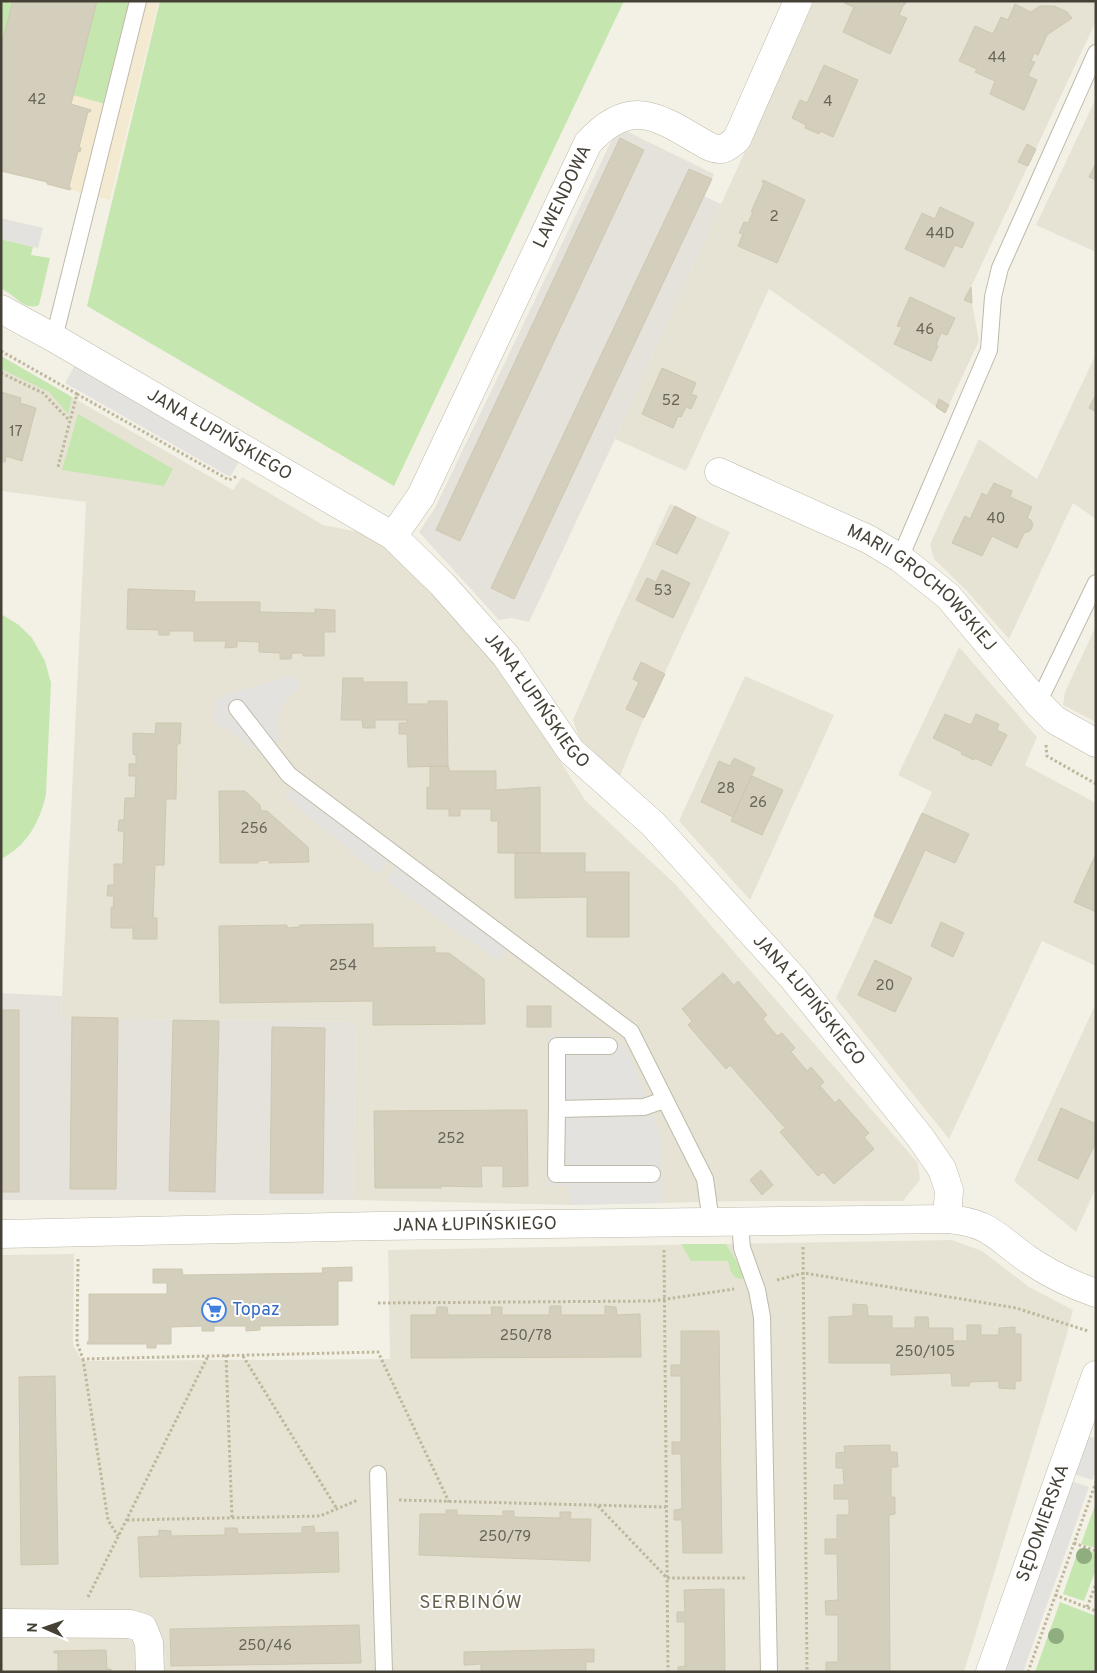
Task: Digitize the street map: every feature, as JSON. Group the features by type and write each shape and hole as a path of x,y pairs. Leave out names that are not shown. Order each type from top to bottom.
{"street":[{"name":"LAWENDOWA","path":"393,536 421,496 588,143 600,129 614,120 630,114 648,116 668,122 711,148 720,149 729,146 737,139 798,1"},
{"name":"JANA ŁUPIŃSKIEGO","path":"1,309 393,536 442,584 506,656 571,751 653,824 799,986 920,1137 942,1169 949,1190 947,1219"},
{"name":"MARII GROCHOWSKIEJ","path":"719,472 868,539 900,558 948,596 1038,703 1055,720 1096,743"},
{"name":"JANA ŁUPIŃSKIEGO","path":"1,1234 378,1226 947,1219 965,1220 986,1228 1057,1277 1096,1293"},
{"name":"SĘDOMIERSKA","path":"990,1672 1096,1375"},
{"path":"1,1623 130,1624 143,1628 149,1643 150,1672"}],"lane":[{"path":"54,338 138,1"},
{"path":"900,558 989,350 993,297 1000,268 1096,53"},
{"path":"1038,703 1096,584"},
{"path":"236,708 289,775 631,1032 705,1179 711,1222"},
{"path":"609,1046 557,1046 556,1174 652,1174"},
{"path":"557,1109 644,1107 664,1100"},
{"path":"740,1222 742,1248 757,1290 762,1317 769,1672"},
{"path":"378,1474 384,1672"}],"path":[{"path":"1,351 77,394 58,467"},
{"path":"1,373 43,393 70,420"},
{"path":"803,1238 806,1672"},
{"path":"663,1240 668,1672"},
{"path":"78,1251 77,1343 83,1359 108,1520 118,1536"},
{"path":"83,1359 378,1352 449,1502"},
{"path":"226,1355 232,1518"},
{"path":"243,1355 337,1509"},
{"path":"75,1624 208,1356"},
{"path":"1028,1672 1096,1482"},
{"path":"127,1520 320,1516 378,1492"},
{"path":"393,1500 666,1507"},
{"path":"598,1506 667,1578 767,1578"},
{"path":"1074,1543 1096,1551"},
{"path":"1088,1608 1096,1584"},
{"path":"1055,1596 1096,1611"}],"shaded area":[{"path":"1,1 159,1 110,200 47,184"},
{"path":"814,1 1096,1 1096,21 971,287 979,341 945,413 769,289 686,471 615,439"},
{"path":"1096,98 1096,252 1036,225"},
{"path":"618,127 714,174 704,196 721,204 615,439 529,622 512,618 499,620 419,532 435,508"},
{"path":"1,218 43,228 38,248 1,239"},
{"path":"1096,354 1096,519 1073,503 1009,639 967,591 934,559 930,544 979,439 1037,479"},
{"path":"1,356 233,490 242,477 323,525 359,532 377,541 437,595 508,679 585,800 675,884 918,1163 920,1180 903,1201 749,1201 571,1205 353,1200 356,1022 61,1018 86,502 1,491"},
{"path":"75,365 240,460 230,477 65,383"},
{"path":"670,504 730,532 644,718 620,776 582,743 573,720"},
{"path":"1096,626 1096,722 1063,705 1065,692"},
{"path":"959,647 1037,737 1025,765 1096,803 1096,966 1042,941 949,1139 836,998 932,792 898,775"},
{"path":"287,675 292,676 301,686 286,700 280,711 277,726 280,738 266,757 212,720 217,700 227,694"},
{"path":"745,676 834,715 750,900 679,821"},
{"path":"295,783 389,860 378,874 284,796"},
{"path":"396,866 508,948 498,961 386,880"},
{"path":"1,993 62,996 61,1018 356,1022 353,1200 1,1200"},
{"path":"1096,1003 1096,1188 1076,1232 1014,1181"},
{"path":"600,1034 626,1048 650,1105 661,1138 663,1203 571,1205 569,1186 547,1186 548,1035"},
{"path":"952,1240 982,1251 1029,1287 1073,1310 964,1672 1,1672 1,1255 74,1254 73,1345 82,1361 390,1359 388,1250"},
{"path":"1088,1436 1096,1439 1096,1470 1092,1480 1074,1474"},
{"path":"1071,1481 1089,1487 1023,1672 1003,1672"}],"green space":[{"path":"1,1 13,1 1,46"},
{"path":"97,1 130,1 105,104 73,95"},
{"path":"160,1 624,1 394,486 87,306"},
{"path":"1,239 33,247 31,255 50,258 39,305 29,306 24,304 1,289"},
{"path":"1,356 72,397 68,414 49,392 1,369"},
{"path":"78,414 173,469 164,486 62,470"},
{"path":"1,614 19,625 32,638 45,661 51,683 46,794 40,814 31,832 18,847 1,859"},
{"path":"681,1244 726,1244 744,1274 742,1279 733,1275 728,1261 691,1261"},
{"path":"1096,1502 1096,1548 1081,1544"},
{"path":"1079,1548 1096,1553 1096,1569 1084,1601 1063,1594"},
{"path":"1060,1602 1096,1616 1096,1672 1035,1672"}],"building":[{"path":"13,1 97,1 71,104 91,110 88,112 79,147 81,148 80,152 78,151 69,187 71,188 70,190 47,184 47,182 1,171 1,46"},
{"path":"845,1 902,1 906,3 899,15 907,18 890,54 843,32 854,7 844,3"},
{"path":"1015,4 1031,12 1040,6 1054,6 1067,12 1072,18 1047,35 1038,55 1034,53 1031,61 1035,62 1028,76 1037,80 1024,110 990,94 995,81 975,72 977,69 959,61 975,26 993,34 1001,17 1008,20"},
{"path":"824,65 858,80 833,137 820,131 819,134 805,128 806,125 792,118 800,100 807,103"},
{"path":"620,138 644,150 460,541 436,530"},
{"path":"1027,144 1036,149 1028,166 1018,162"},
{"path":"1096,163 1096,180 1089,177"},
{"path":"689,169 712,179 514,599 491,588"},
{"path":"763,180 805,200 777,263 738,246 743,234 739,233 744,222 748,223 753,212 751,212 764,183 762,182"},
{"path":"940,207 974,223 962,248 955,245 944,267 905,249 922,213 935,219"},
{"path":"971,287 972,303 964,300"},
{"path":"910,297 955,318 947,335 941,333 936,345 938,346 931,361 894,344 902,327 897,326"},
{"path":"662,368 696,383 691,394 697,396 691,409 686,407 681,417 678,416 673,428 642,414"},
{"path":"1,392 21,398 20,403 36,408 22,461 6,456 5,462 1,461"},
{"path":"1096,394 1096,412 1089,408"},
{"path":"939,399 949,405 945,413 936,407"},
{"path":"994,483 1012,491 1010,497 1032,507 1027,518 1031,520 1033,525 1030,531 1024,533 1017,548 992,536 982,556 952,543 965,516 970,519 982,493 987,496"},
{"path":"675,506 696,517 677,554 656,544"},
{"path":"662,570 690,583 673,618 636,600 647,578 656,582"},
{"path":"128,589 195,591 194,602 260,602 260,612 315,613 315,609 335,610 335,632 324,632 324,656 303,656 303,653 292,653 291,659 280,659 280,653 259,652 259,642 237,641 237,647 225,648 226,641 194,641 194,631 169,631 169,635 159,635 159,630 127,629"},
{"path":"641,662 665,674 644,718 626,709 639,682 633,679"},
{"path":"343,678 363,678 363,682 407,682 407,704 428,704 428,701 447,701 448,766 408,767 407,734 399,734 399,723 407,723 407,720 375,720 375,728 363,728 362,720 341,720"},
{"path":"945,714 971,725 976,714 999,724 997,730 1007,735 991,766 961,754 962,752 933,738"},
{"path":"156,723 181,723 180,744 177,744 176,799 166,799 164,865 155,865 153,918 157,918 157,939 133,939 133,928 111,928 111,907 113,908 114,896 107,896 108,885 114,885 114,864 123,864 124,831 118,831 119,820 124,820 125,798 135,798 136,776 129,776 129,764 136,764 136,755 133,754 133,733 155,734"},
{"path":"734,758 755,768 733,817 701,802 719,761 730,766"},
{"path":"430,766 448,766 450,771 496,771 496,790 540,787 540,853 498,853 498,821 491,821 491,809 460,809 460,816 449,816 449,809 427,809 427,787 430,788"},
{"path":"752,776 783,790 762,835 731,821"},
{"path":"219,791 245,791 260,805 261,811 267,811 308,847 309,862 269,863 269,860 258,861 258,863 220,863"},
{"path":"922,813 969,834 955,863 925,850 891,924 874,916"},
{"path":"515,853 585,853 585,872 629,872 629,937 587,937 587,897 515,898"},
{"path":"1096,854 1096,912 1074,902"},
{"path":"941,922 964,933 953,957 931,946"},
{"path":"373,924 373,948 435,947 435,953 449,953 484,979 485,1024 373,1025 373,1001 220,1003 219,926 287,925 287,928 299,927 300,925"},
{"path":"875,960 912,978 895,1012 858,995"},
{"path":"723,973 734,985 738,981 767,1015 763,1019 777,1036 782,1033 795,1048 791,1052 807,1071 811,1067 824,1082 820,1086 835,1103 839,1099 869,1133 864,1137 874,1149 834,1184 823,1172 818,1176 780,1132 785,1128 730,1065 726,1069 688,1025 692,1021 682,1009"},
{"path":"527,1006 551,1006 551,1027 527,1027"},
{"path":"1,1010 19,1010 19,1192 1,1192"},
{"path":"72,1017 118,1018 116,1189 70,1189"},
{"path":"173,1020 219,1021 215,1192 169,1191"},
{"path":"272,1027 325,1028 323,1193 270,1193"},
{"path":"1061,1108 1096,1124 1096,1142 1078,1179 1038,1160"},
{"path":"527,1110 528,1186 503,1187 503,1166 481,1166 482,1187 375,1188 374,1111"},
{"path":"761,1170 773,1185 762,1195 750,1180"},
{"name":"Topaz","path":"352,1267 352,1281 338,1281 338,1325 260,1326 260,1330 246,1331 246,1326 214,1326 214,1331 202,1331 202,1326 171,1327 171,1344 156,1344 156,1348 147,1348 147,1344 87,1344 89,1341 89,1294 167,1294 167,1283 153,1283 153,1269 182,1269 183,1275 323,1273 322,1268"},
{"path":"853,1304 867,1305 868,1316 892,1316 892,1328 915,1328 915,1317 928,1317 929,1328 953,1328 953,1341 967,1341 967,1325 981,1325 981,1335 999,1335 999,1328 1015,1327 1015,1334 1021,1334 1021,1381 1015,1381 1015,1389 999,1388 999,1381 970,1382 969,1386 952,1386 951,1373 891,1375 891,1363 829,1363 829,1317 853,1316"},
{"path":"550,1306 561,1306 561,1315 605,1315 605,1306 616,1307 617,1315 640,1314 641,1357 411,1358 411,1315 436,1315 437,1307 447,1307 448,1315 492,1315 491,1307 502,1307 502,1315 549,1315"},
{"path":"681,1331 719,1331 722,1553 683,1553 682,1520 674,1520 674,1510 682,1509 681,1454 672,1454 672,1442 681,1442 681,1376 671,1376 671,1365 681,1365"},
{"path":"55,1376 58,1564 21,1565 19,1377"},
{"path":"890,1445 890,1452 897,1452 898,1467 891,1467 891,1497 895,1497 895,1514 889,1515 890,1672 826,1672 826,1662 838,1662 838,1615 826,1615 825,1601 838,1600 837,1554 825,1554 825,1539 837,1539 837,1515 849,1515 849,1499 834,1499 834,1485 844,1485 843,1468 836,1468 836,1453 845,1452 844,1446"},
{"path":"446,1510 457,1510 457,1515 503,1516 503,1511 514,1511 514,1517 560,1518 560,1512 571,1512 570,1519 591,1519 590,1561 419,1555 420,1514 446,1514"},
{"path":"314,1526 315,1533 338,1532 339,1572 140,1577 138,1537 159,1536 159,1530 171,1531 171,1536 225,1535 225,1528 237,1528 238,1534 302,1533 302,1527"},
{"path":"724,1589 725,1672 678,1672 678,1667 685,1666 685,1622 677,1622 677,1612 685,1612 684,1590"},
{"path":"359,1625 361,1663 171,1666 170,1629"},
{"path":"594,1649 594,1662 586,1662 586,1672 481,1672 481,1664 464,1665 464,1652"},
{"path":"106,1650 107,1669 111,1669 111,1672 58,1672 58,1653 54,1653 54,1651"}],"place":[{"name":"Topaz","path":"214,1310"}],"district":[{"name":"SERBINÓW","path":"471,1603"}]}
